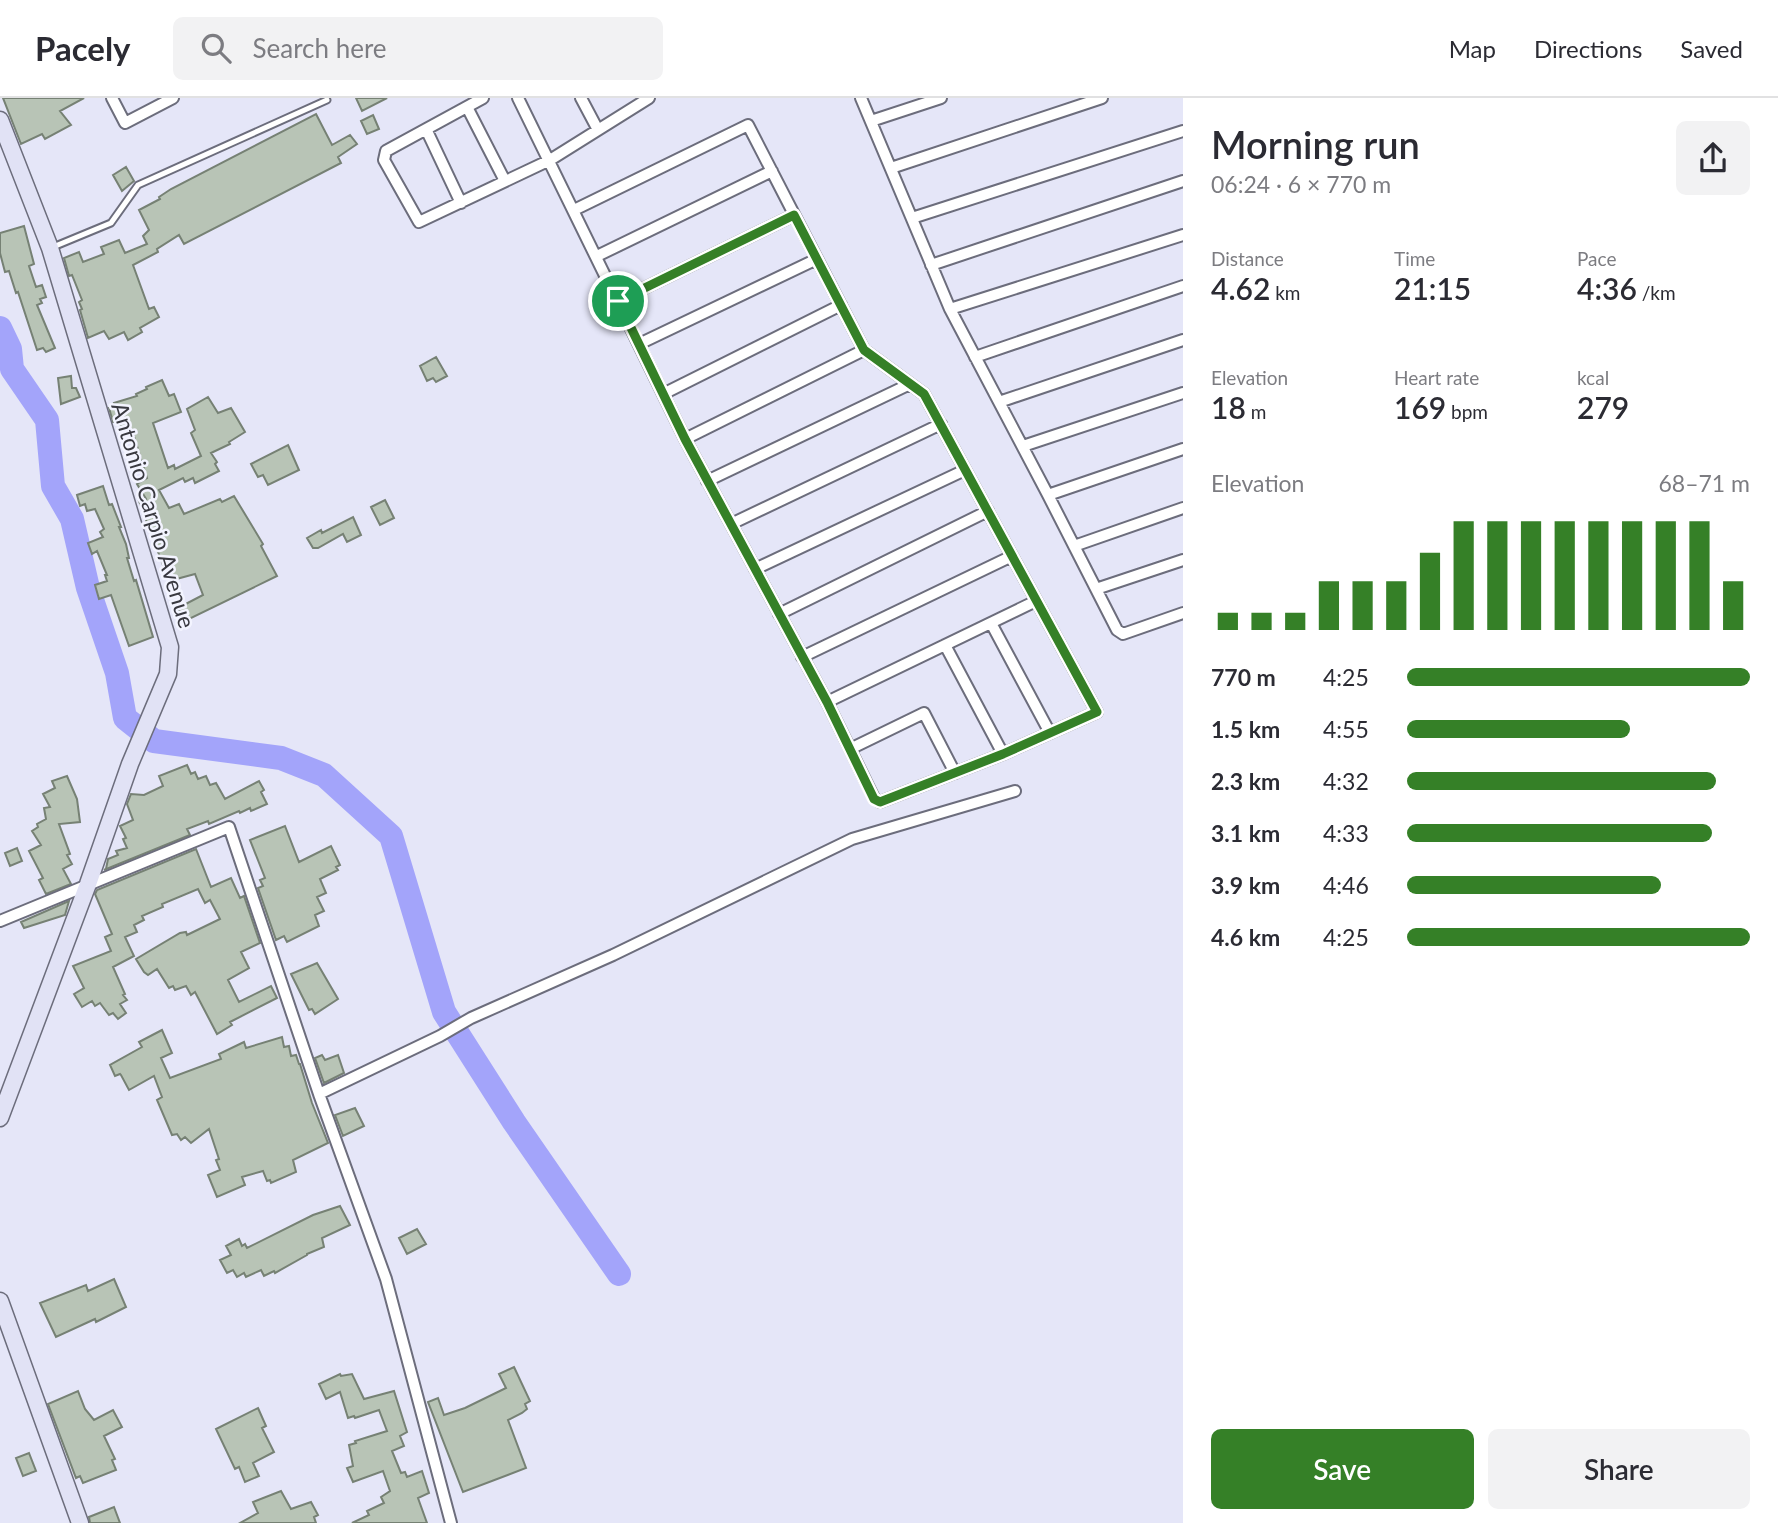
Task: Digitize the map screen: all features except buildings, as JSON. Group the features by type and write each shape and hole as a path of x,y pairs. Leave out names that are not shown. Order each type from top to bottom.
{"street":[{"path":"112,98 125,123 173,98"},
{"path":"483,98 386,151 384,160 419,222 550,160 598,130 636,101 649,98"},
{"path":"518,98 685,439 827,702 874,799 880,802 955,773 1097,712 924,394 864,350 748,125 574,210"},
{"path":"581,98 598,130"},
{"path":"861,98 950,309 1119,633 1123,634 1183,613"},
{"path":"871,121 941,98"},
{"path":"891,168 1102,98"},
{"path":"467,107 505,181"},
{"name":"Antonio Carpio Avenue","path":"0,120 50,248 170,647 168,674 130,764 0,1118"},
{"path":"426,129 461,203"},
{"path":"912,218 1183,131"},
{"path":"597,256 772,171"},
{"path":"931,265 1183,181"},
{"path":"618,301 794,215"},
{"path":"950,309 1183,235"},
{"path":"639,344 817,259"},
{"path":"975,357 1183,286"},
{"path":"663,394 841,305"},
{"path":"999,401 1183,340"},
{"path":"685,439 864,350"},
{"path":"708,481 910,384"},
{"path":"1023,446 1183,393"},
{"path":"731,524 941,424"},
{"path":"1048,495 1183,449"},
{"path":"755,569 965,470"},
{"path":"1074,546 1183,508"},
{"path":"779,614 988,511"},
{"path":"802,657 1012,556"},
{"path":"1096,589 1183,560"},
{"path":"827,702 1036,601"},
{"path":"991,623 1050,733"},
{"path":"945,645 1003,754"},
{"path":"850,749 924,713 955,773"},
{"path":"319,1094 440,1036 471,1018 613,955 852,839 1015,791"},
{"path":"0,921 229,827 319,1094 386,1279 451,1523"},
{"path":"0,1301 80,1523"}],"lane":[{"path":"50,248 111,223 138,185 327,100"}],"waterway":[{"path":"0,328 10,349 12,369 47,420 53,486 72,519 88,588 117,673 125,718 154,741 281,758 324,775 391,836 444,1012 514,1122 619,1274"}],"route":[{"path":"794,215 864,350 924,394 1097,712 1003,754 880,802 876,801 827,702 685,439 618,301 794,215"}]}
